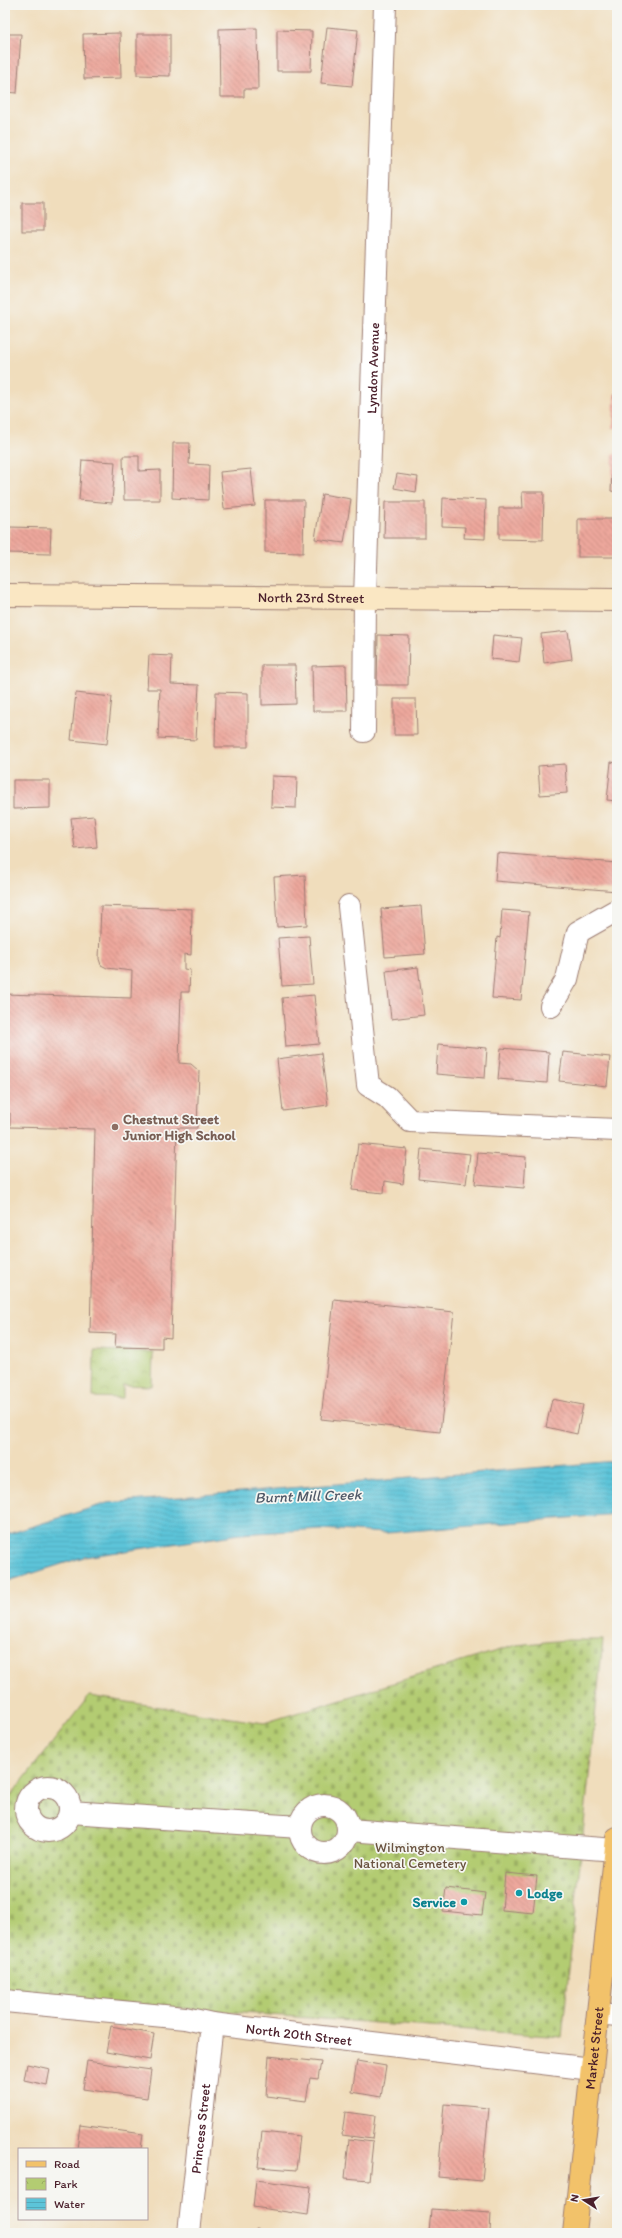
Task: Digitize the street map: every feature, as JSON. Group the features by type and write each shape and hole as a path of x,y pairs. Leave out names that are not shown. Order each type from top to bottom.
{"main road":[{"name":"North 23rd Street","path":"5,595 617,600"},
{"name":"Market Street","path":"574,2233 592,2068 607,2015 616,1844"}],"street":[{"name":"Lyndon Avenue","path":"364,731 364,598 385,5"},
{"path":"349,906 368,1085 387,1097 410,1121 617,1130"},
{"path":"551,1006 567,979 578,932 617,910"},
{"path":"322,1804 338,1808 344,1814 348,1830 343,1844 330,1852 322,1853 308,1847 300,1834 300,1827 307,1812 322,1804"},
{"path":"70,1812 300,1827"},
{"path":"348,1830 616,1844"},
{"name":"North 20th Street","path":"5,2001 185,2018 212,2024 592,2068"},
{"name":"Princess Street","path":"189,2233 212,2024"}],"green space":[{"path":"94,1350 153,1352 152,1386 123,1385 123,1398 93,1397"},
{"name":"Wilmington National Cemetery","path":"565,1640 603,1640 562,2037 5,1995 5,1803 89,1696 264,1723 516,1645"}],"water":[{"name":"Burnt Mill Creek","path":"617,1461 617,1514 386,1533 321,1529 240,1534 84,1557 5,1582 5,1535 107,1503"}],"building":[{"path":"327,27 358,30 352,86 321,83"},
{"path":"257,28 258,89 244,89 244,97 220,97 219,29"},
{"path":"277,30 312,31 311,71 277,71"},
{"path":"120,33 121,78 84,79 83,34"},
{"path":"5,34 21,34 17,93 5,92"},
{"path":"137,34 170,34 170,76 137,75"},
{"path":"22,203 43,203 43,231 22,231"},
{"path":"614,394 617,394 617,428 613,428"},
{"path":"173,443 190,443 189,464 209,465 208,500 172,498"},
{"path":"613,454 617,454 617,492 611,491"},
{"path":"123,456 139,456 139,471 160,470 160,500 124,500"},
{"path":"82,460 115,462 112,503 79,500"},
{"path":"251,469 255,506 224,509 220,472"},
{"path":"397,474 418,477 416,492 394,488"},
{"path":"522,492 544,492 543,540 499,539 499,508 523,508"},
{"path":"322,494 351,499 344,543 315,539"},
{"path":"443,498 486,500 485,539 464,538 465,527 442,526"},
{"path":"265,500 304,500 303,553 265,552"},
{"path":"385,502 425,502 425,538 384,538"},
{"path":"578,519 617,519 617,557 578,557"},
{"path":"9,527 51,528 50,554 8,553"},
{"path":"568,631 572,659 544,663 541,634"},
{"path":"378,635 409,636 408,685 377,685"},
{"path":"493,635 522,638 519,662 491,659"},
{"path":"149,655 172,656 171,684 199,685 196,740 158,738 160,689 147,689"},
{"path":"262,665 295,665 296,704 262,705"},
{"path":"346,665 347,711 313,711 312,666"},
{"path":"216,692 248,693 248,747 215,747"},
{"path":"76,693 112,697 107,744 71,740"},
{"path":"394,699 416,699 417,735 394,735"},
{"path":"611,762 617,763 617,801 607,800"},
{"path":"565,764 567,793 540,795 538,766"},
{"path":"272,776 297,777 296,808 271,807"},
{"path":"13,780 50,780 50,808 13,809"},
{"path":"94,816 97,847 75,849 71,818"},
{"path":"497,853 617,863 617,891 495,881"},
{"path":"305,875 307,925 277,927 274,877"},
{"name":"Chestnut Street Junior High School","path":"101,906 192,909 191,955 184,954 184,969 190,970 189,992 181,992 179,1063 191,1064 199,1071 197,1128 177,1128 171,1338 162,1337 162,1348 115,1347 116,1334 90,1333 95,1129 10,1127 10,1113 5,1113 5,994 131,998 132,971 107,968 101,965 99,959"},
{"path":"421,906 425,954 385,957 381,909"},
{"path":"502,910 529,912 521,1000 492,998 497,937 500,938"},
{"path":"309,936 313,984 282,986 278,938"},
{"path":"418,967 424,1015 391,1019 386,971"},
{"path":"314,995 319,1044 286,1047 282,998"},
{"path":"438,1044 487,1048 485,1078 436,1074"},
{"path":"501,1048 549,1052 547,1083 498,1079"},
{"path":"563,1052 610,1057 607,1086 559,1081"},
{"path":"321,1053 328,1105 283,1111 277,1059"},
{"path":"358,1144 407,1149 403,1184 385,1181 384,1193 352,1190"},
{"path":"421,1149 470,1154 466,1184 418,1179"},
{"path":"478,1153 526,1157 524,1188 475,1184"},
{"path":"334,1299 454,1312 440,1432 321,1419"},
{"path":"552,1399 583,1405 577,1434 546,1427"},
{"name":"Lodge","path":"505,1873 537,1876 533,1913 502,1910"},
{"name":"Service","path":"446,1888 485,1893 482,1915 443,1911"},
{"path":"111,2026 154,2034 150,2060 106,2052"},
{"path":"269,2056 321,2062 318,2079 310,2078 306,2101 266,2096"},
{"path":"87,2061 151,2070 147,2098 83,2089"},
{"path":"357,2061 386,2066 381,2097 352,2092"},
{"path":"27,2064 50,2069 47,2085 24,2080"},
{"path":"444,2104 489,2108 482,2181 438,2177"},
{"path":"345,2112 375,2116 372,2139 342,2135"},
{"path":"80,2125 143,2134 141,2148 77,2148"},
{"path":"262,2132 300,2136 296,2170 258,2167"},
{"path":"349,2139 373,2142 369,2180 345,2178"},
{"path":"256,2180 311,2187 308,2215 253,2207"},
{"path":"431,2209 491,2213 490,2233 429,2233"},
{"path":"256,2229 279,2232 279,2233 255,2233"}],"place":[{"name":"Chestnut Street Junior High School","path":"115,1127"},
{"name":"Lodge","path":"519,1893"},
{"name":"Service","path":"464,1902"}]}
